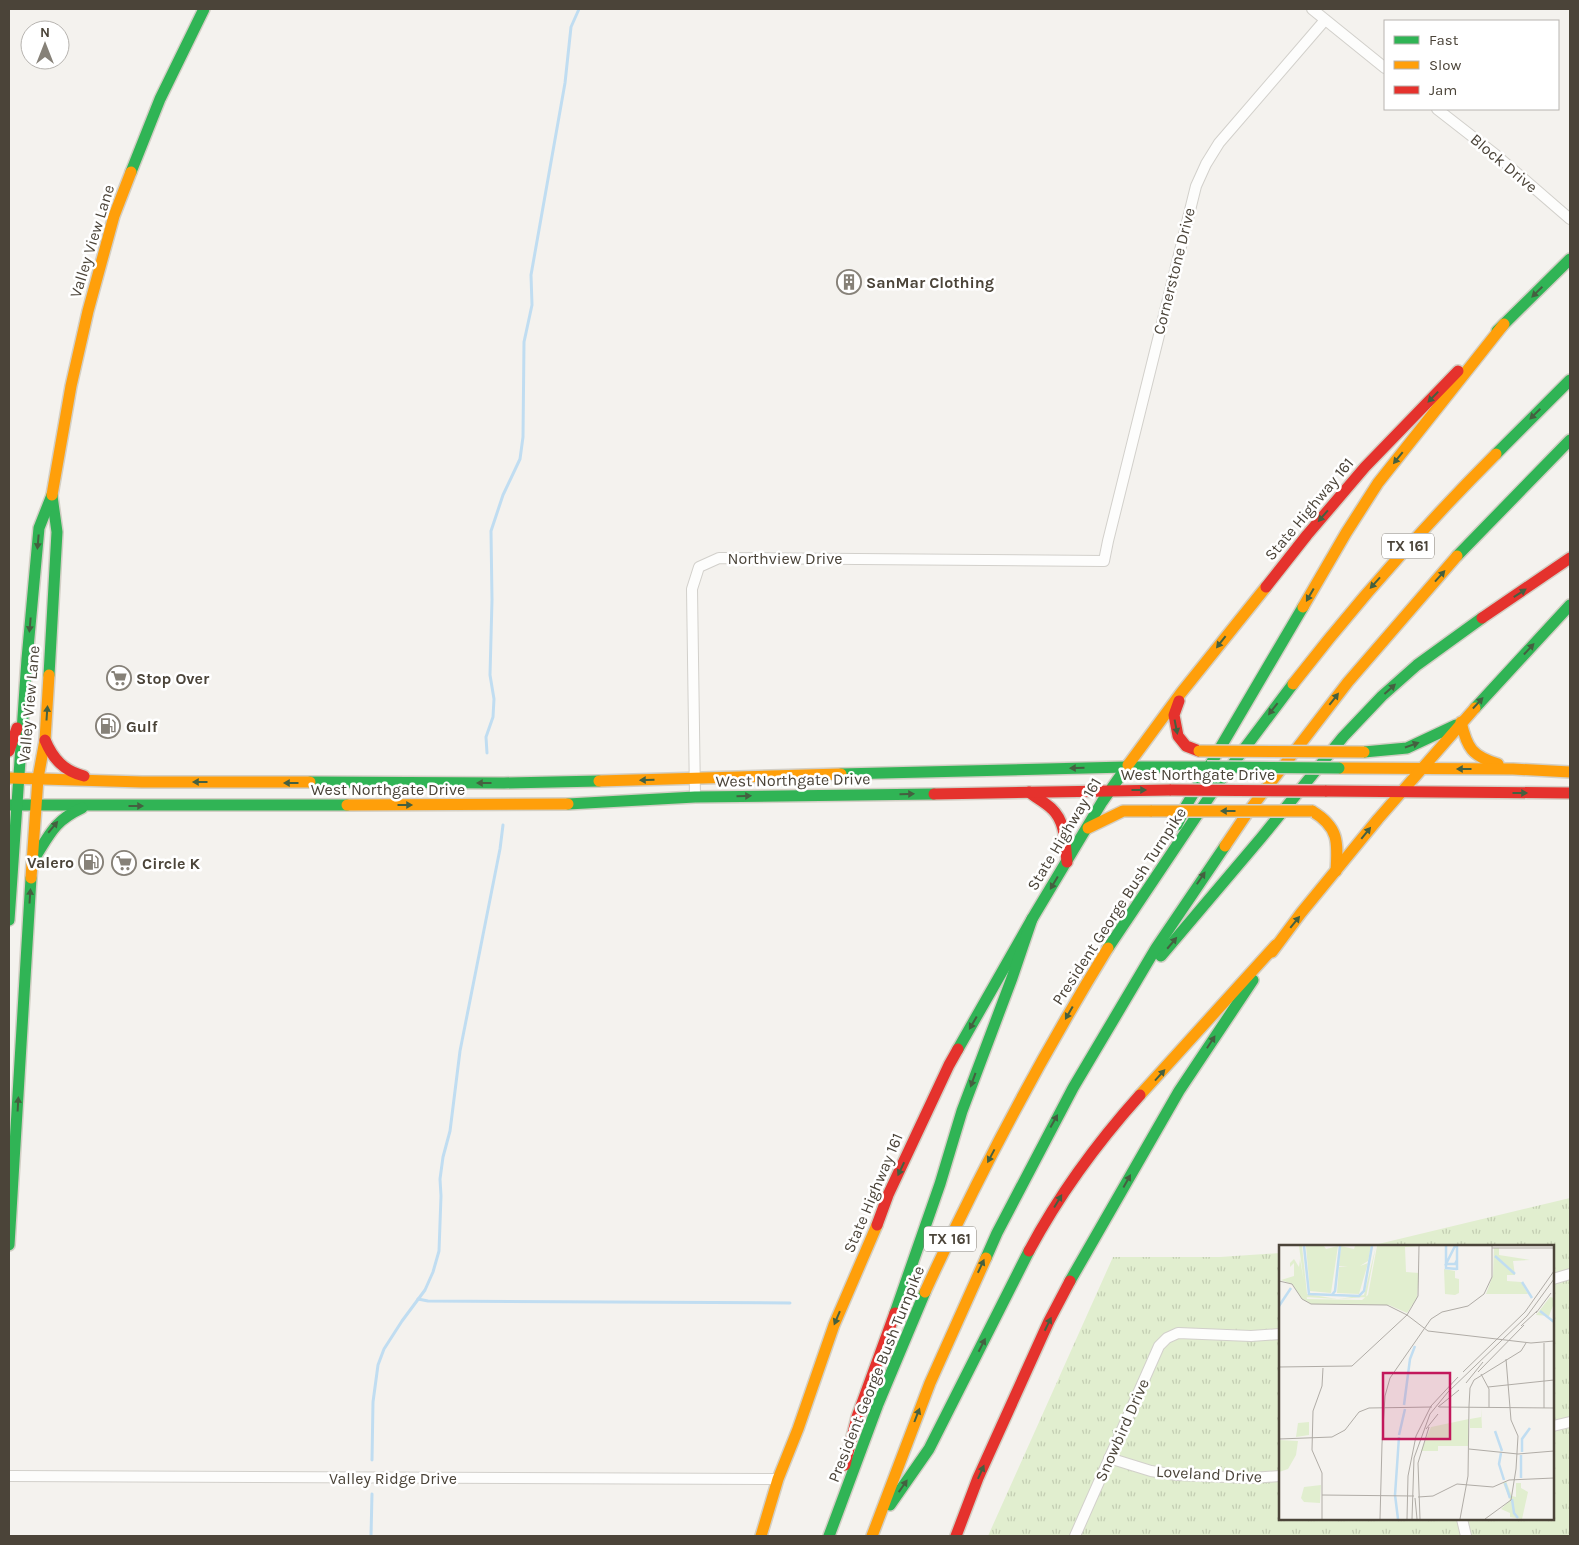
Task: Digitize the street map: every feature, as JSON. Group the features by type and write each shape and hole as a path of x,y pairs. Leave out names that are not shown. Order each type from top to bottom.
{"main road":[{"name":"Valley View Lane","path":"9,920 14,852 14,778 24,708 39,528 52,496 71,386 88,311 114,216 160,99 192,29 204,9"},
{"name":"State Highway 161","path":"761,1536 778,1479 798,1429 834,1325 871,1240 888,1195 949,1065 1032,919 1109,790 1181,693 1282,565 1365,467 1570,259"},
{"path":"1137,902 1186,806 1359,510 1378,483 1504,324"},
{"name":"President George Bush Turnpike","path":"829,1536 869,1425 894,1363 951,1237 988,1162 1063,1023 1102,956 1260,724 1352,610 1463,487 1570,380"},
{"name":"TX 161","path":"873,1531 954,1323 1018,1189 1053,1122 1166,931 1222,847 1341,689 1486,525 1570,440"},
{"name":"Valley View Lane","path":"9,1245 32,862 38,778 45,740 57,532 52,496"},
{"path":"1129,993 1261,838 1343,737 1382,696 1417,665 1462,631 1570,558"},
{"path":"873,1531 929,1449 1039,1233 1066,1188 1093,1151 1122,1116 1276,945 1461,722 1570,605"},
{"path":"1181,693 1174,716 1178,736 1186,746 1199,751 1364,752 1407,748 1461,722"},
{"path":"9,751 24,708"},
{"path":"1461,722 1469,750 1481,759 1513,769"},
{"path":"45,740 50,753 65,769 78,775 125,782"},
{"name":"West Northgate Drive","path":"14,778 125,782 504,783 1126,767 1513,769 1570,772"},
{"path":"357,783 357,806"},
{"name":"West Northgate Drive","path":"13,805 357,806 559,804 695,797 1109,790 1570,793"},
{"path":"1029,792 1056,814 1064,832 1067,862"},
{"path":"32,862 42,848 48,833 58,822 67,814 87,806"},
{"path":"1088,828 1123,811 1312,811 1322,816 1332,826 1338,844 1336,871"},
{"path":"9,839 14,852"},
{"path":"829,1536 857,1417 910,1274 968,1095 1032,919"},
{"path":"956,1536 982,1469 1049,1321 1068,1284 1179,1091 1276,945"}],"street":[{"path":"1312,9 1384,67"},
{"name":"Cornerstone Drive","path":"1104,561 1196,186 1206,164 1219,143 1325,20"},
{"name":"Block Drive","path":"1438,110 1496,155 1570,218"},
{"name":"Northview Drive","path":"695,797 692,589 699,567 719,558 1104,561"},
{"path":"1554,1279 1570,1274"},
{"name":"Snowbird Drive","path":"1076,1536 1159,1346 1167,1338 1178,1333 1251,1336 1279,1334"},
{"path":"1554,1426 1570,1422"},
{"name":"Loveland Drive","path":"1109,1458 1150,1471 1176,1475 1252,1478 1279,1476"},
{"name":"Valley Ridge Drive","path":"9,1476 778,1479"},
{"path":"1462,1520 1466,1536"}],"green space":[{"path":"1570,1198 1570,1536 988,1536 1113,1257 1220,1257 1279,1253 1279,1520 1554,1520 1554,1245 1374,1245"}],"waterway":[{"path":"487,753 486,737 493,717 494,699 490,675 491,531 503,495 520,459 523,437 524,342 532,305 531,275 565,83 571,27 579,9"},
{"path":"372,1460 373,1402 378,1365 384,1349 425,1290 439,1251 440,1179 443,1157 450,1131 460,1051 500,849 503,825"},
{"path":"418,1299 428,1301 790,1303"},
{"path":"371,1536 372,1494"}],"traffic: fast":[{"path":"131,172 160,99 204,9"},
{"path":"1497,331 1570,259"},
{"path":"1496,454 1570,380"},
{"path":"1457,556 1570,440"},
{"path":"9,920 27,659 39,528 52,495"},
{"path":"49,675 57,532 52,496"},
{"path":"1475,708 1570,605"},
{"path":"1177,825 1186,806 1303,607"},
{"path":"1161,956 1343,737 1382,696 1417,665 1482,618"},
{"path":"1108,948 1220,781 1293,684"},
{"path":"1364,752 1407,748 1456,725"},
{"path":"958,1049 1032,919 1102,802 1128,765"},
{"path":"841,774 1126,767 1207,767"},
{"path":"1207,767 1339,768"},
{"path":"310,782 504,783 599,781"},
{"path":"568,804 695,797 934,794"},
{"path":"9,805 347,805"},
{"path":"34,859 59,823 82,808"},
{"path":"986,1258 997,1233 1073,1088 1156,948 1225,846"},
{"path":"9,1245 31,878"},
{"path":"895,1313 940,1184 962,1111 1032,919"},
{"path":"1070,1281 1179,1091 1253,980"},
{"path":"890,1505 929,1449 1029,1251"},
{"path":"829,1536 878,1404 925,1292"}],"traffic: slow":[{"path":"52,495 71,386 88,311 114,216 131,172"},
{"path":"1303,607 1346,533 1378,483 1504,324"},
{"path":"1293,684 1391,566 1496,454"},
{"path":"1225,846 1248,812 1348,682 1457,556"},
{"path":"1128,765 1181,693 1266,587"},
{"path":"31,878 38,778 45,740 49,675"},
{"path":"1272,952 1301,913 1378,819 1475,708"},
{"path":"1461,722 1468,745 1472,750 1482,758 1498,764"},
{"path":"1199,751 1364,752"},
{"path":"1339,768 1513,769 1570,772"},
{"path":"599,781 841,774"},
{"path":"9,778 142,782 310,782"},
{"path":"347,805 568,804"},
{"path":"1088,828 1123,811 1152,811"},
{"path":"1152,811 1312,811"},
{"path":"1312,811 1327,823 1335,836 1337,852 1336,871"},
{"path":"1140,1095 1276,945"},
{"path":"925,1292 1011,1117 1058,1032 1108,948"},
{"path":"761,1536 778,1479 798,1429 834,1325 877,1225"},
{"path":"872,1536 930,1383 986,1258"}],"traffic: jam":[{"path":"1266,587 1365,467 1458,371"},
{"path":"1482,618 1570,558"},
{"path":"1179,701 1174,715 1178,736 1186,746 1199,751"},
{"path":"9,751 17,728"},
{"path":"45,740 60,763 71,771 84,776"},
{"path":"934,794 1171,790"},
{"path":"1171,790 1325,791"},
{"path":"1325,791 1570,793"},
{"path":"1029,792 1057,814 1064,834 1067,862"},
{"path":"877,1225 888,1195 958,1049"},
{"path":"1029,1251 1066,1189 1108,1132 1140,1095"},
{"path":"956,1536 978,1478 1049,1321 1070,1281"},
{"path":"845,1465 857,1417 895,1313"}],"place":[{"name":"SanMar Clothing","path":"849,282"},
{"name":"Stop Over","path":"119,678"},
{"name":"Gulf","path":"108,726"},
{"name":"Valero","path":"91,862"},
{"name":"Circle K","path":"124,863"}]}
